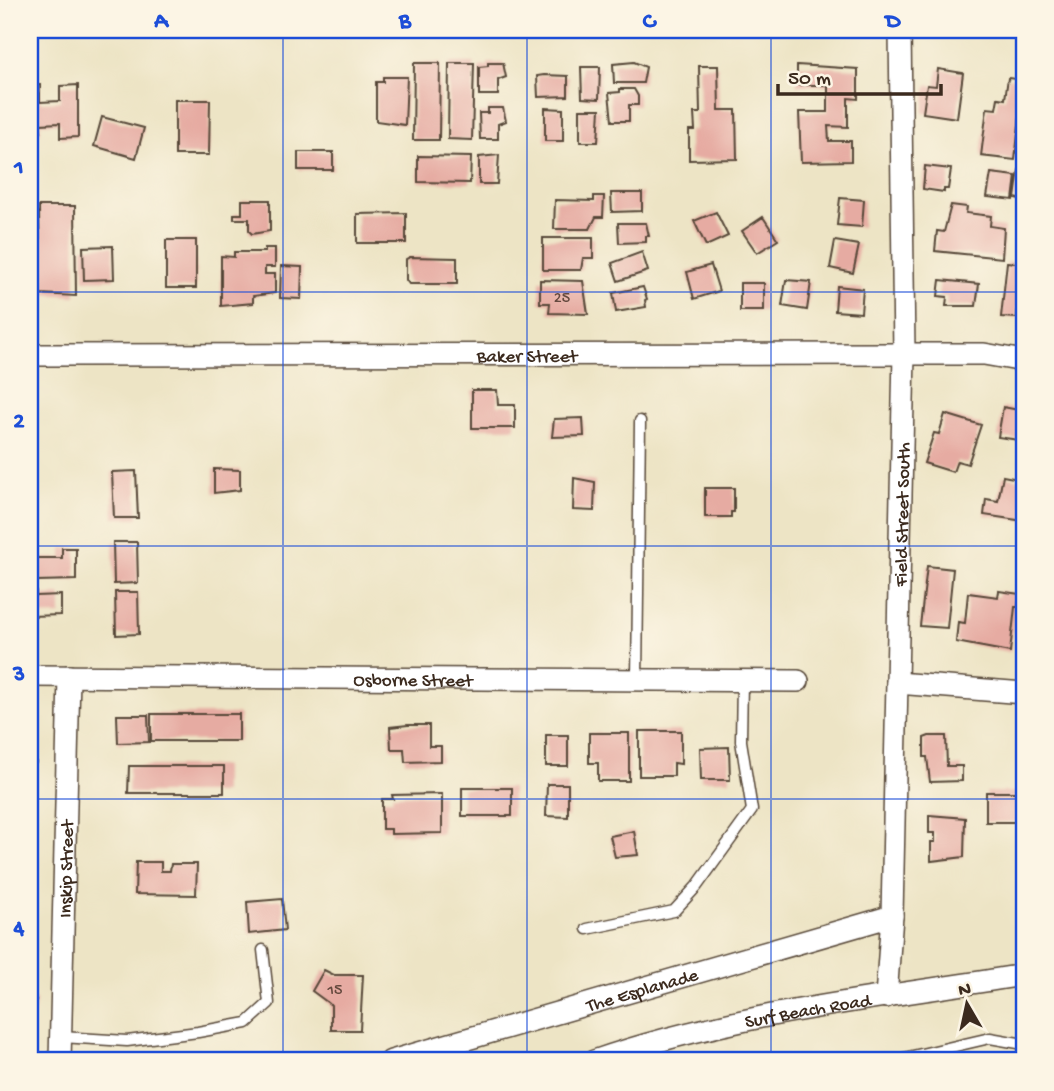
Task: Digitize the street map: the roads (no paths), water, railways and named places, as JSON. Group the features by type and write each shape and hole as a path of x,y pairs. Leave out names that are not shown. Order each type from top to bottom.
{"street":[{"name":"Field Street South","path":"886,998 892,916 904,354 900,30"},
{"name":"Baker Street","path":"30,355 984,354 1024,361"},
{"name":"Osborne Street","path":"30,676 798,681"},
{"name":"Inskip Street","path":"60,1061 69,676"},
{"path":"897,683 1024,693"},
{"name":"The Esplanade","path":"391,1061 892,916"},
{"name":"Surf Beach Road","path":"594,1061 708,1029 1024,975"}],"lane":[{"path":"637,680 639,421"},
{"path":"587,929 674,911 697,887 752,810 741,741 742,681"},
{"path":"61,1037 128,1041 247,1023 269,1003 263,950"},
{"path":"891,1061 990,1038 1024,1044"}]}
